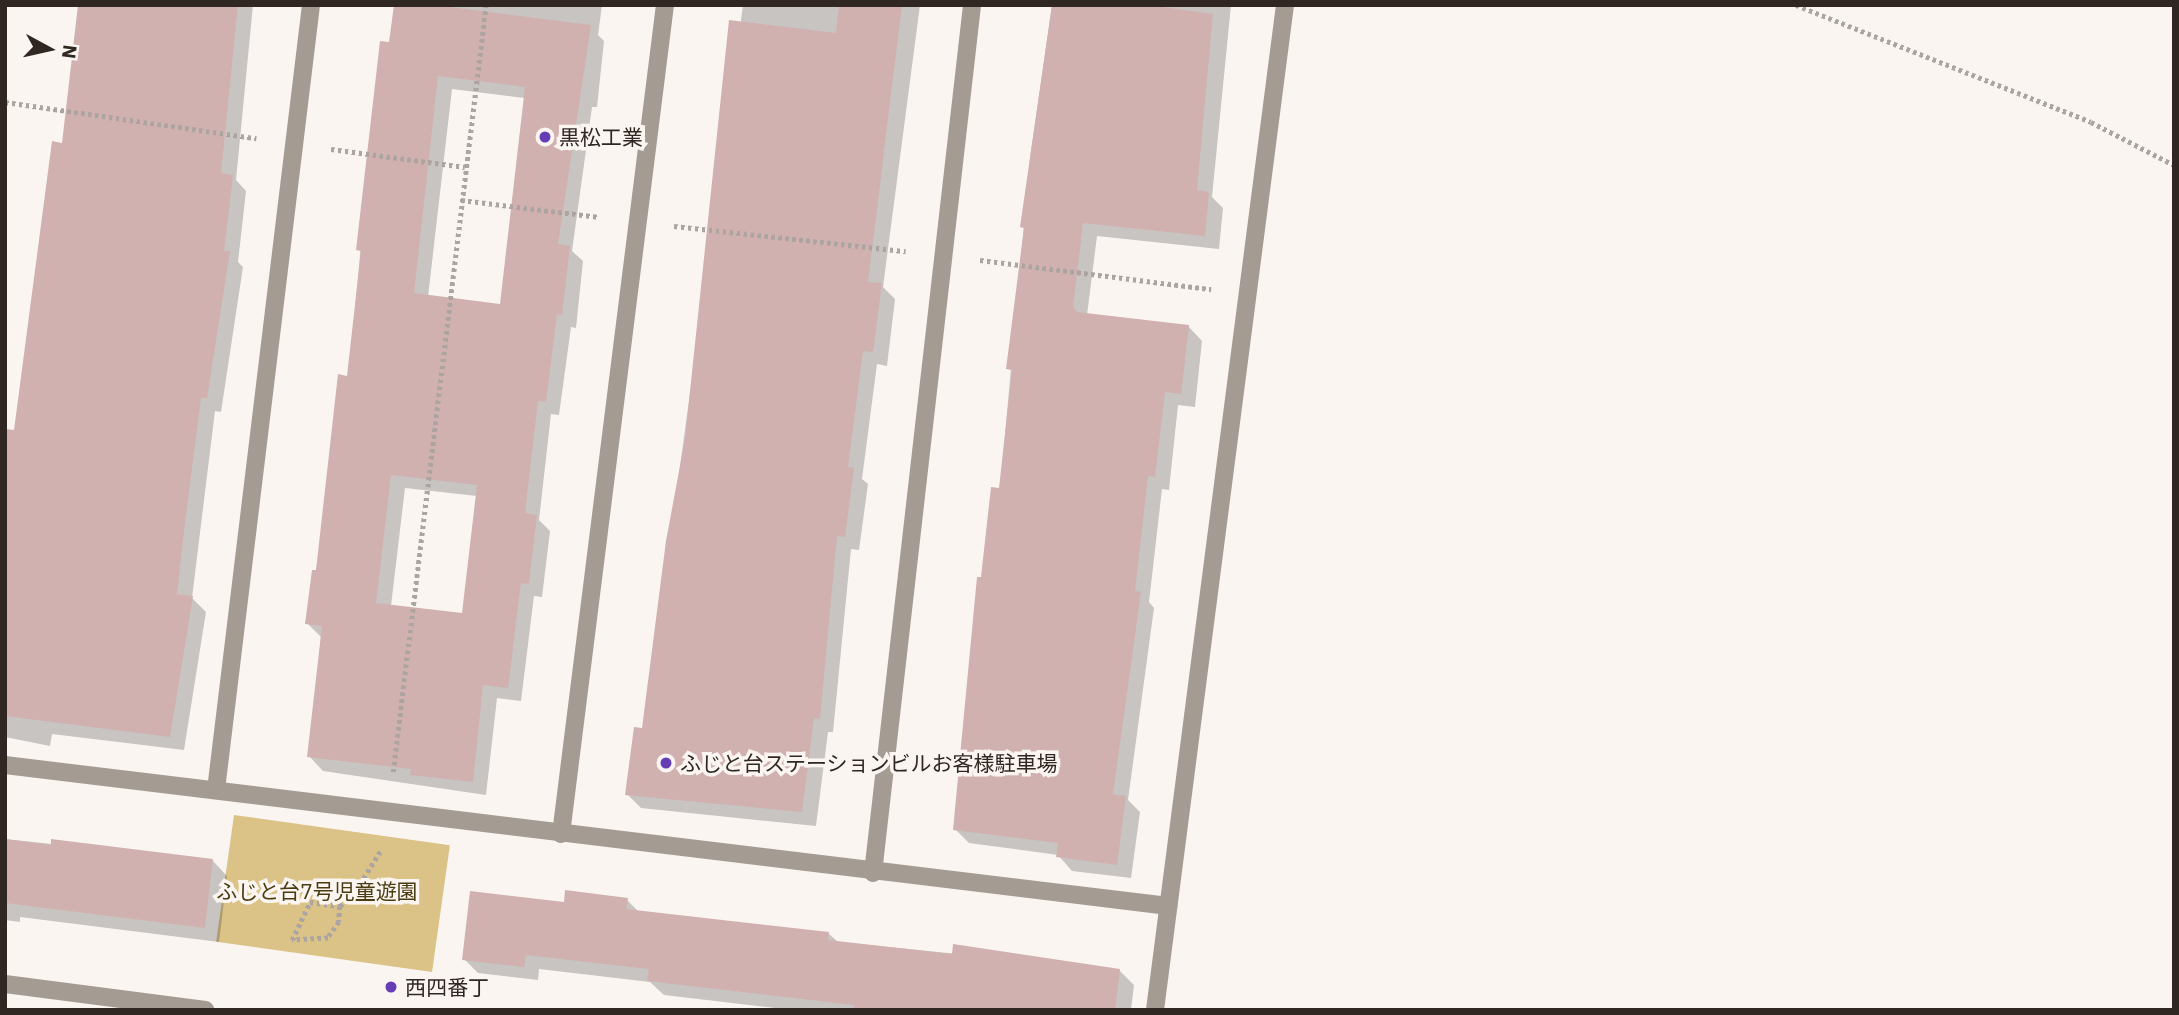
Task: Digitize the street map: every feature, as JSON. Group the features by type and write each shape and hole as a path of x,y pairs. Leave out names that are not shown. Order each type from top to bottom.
{"street":[{"path":"216,790 311,5"},
{"path":"561,834 666,5"},
{"path":"873,873 941,255 972,5"},
{"path":"1155,1010 1285,5"},
{"path":"5,765 873,873 1167,906"},
{"path":"5,984 205,1010"}],"path":[{"path":"341,906 310,902 292,940 328,938 339,922 341,906 356,890 383,846 486,5"},
{"path":"1796,5 2091,122 2174,165"},
{"path":"5,102 465,167"},
{"path":"461,200 941,255 1247,294"}],"green space":[{"name":"ふじと台7号児童遊園","path":"234,815 450,845 432,972 216,942"}],"building":[{"path":"78,5 238,5 221,173 233,175 224,251 230,251 207,398 201,398 185,523 177,594 193,596 170,737 5,716 5,429 14,430 52,141 62,143"},
{"path":"394,5 434,5 591,25 558,244 570,246 562,315 557,314 546,402 538,401 525,513 537,515 529,584 521,583 508,688 483,685 473,782 410,775 411,769 307,757 322,626 305,624 312,570 316,570 338,374 347,376 361,251 356,250 380,41 389,42","holes":["438,76 525,87 500,304 414,293","391,475 477,485 462,613 376,603"]},
{"path":"839,5 902,5 868,282 882,283 873,352 863,351 848,467 854,468 845,537 837,536 820,719 814,718 802,812 625,795 634,727 642,728 666,541 685,439 729,20 836,33"},
{"path":"1052,5 1148,5 1213,14 1197,190 1209,192 1205,236 1083,223 1073,307 1077,312 1189,325 1181,394 1165,392 1155,477 1148,476 1135,591 1141,592 1113,794 1126,796 1117,865 1056,857 1058,843 953,830 977,577 981,577 991,487 999,488 1012,370 1006,369 1024,228 1020,227"},
{"path":"5,839 51,845 51,839 213,859 205,928 5,903"},
{"path":"565,890 628,898 626,909 829,932 828,940 952,954 953,944 1120,969 1115,1010 854,1010 854,1005 647,981 649,969 526,955 524,967 462,960 470,891 564,902"}],"place":[{"name":"黒松工業","path":"545,137"},
{"name":"ふじと台ステーションビルお客様駐車場","path":"666,763"},
{"name":"西四番丁","path":"391,987"}]}
